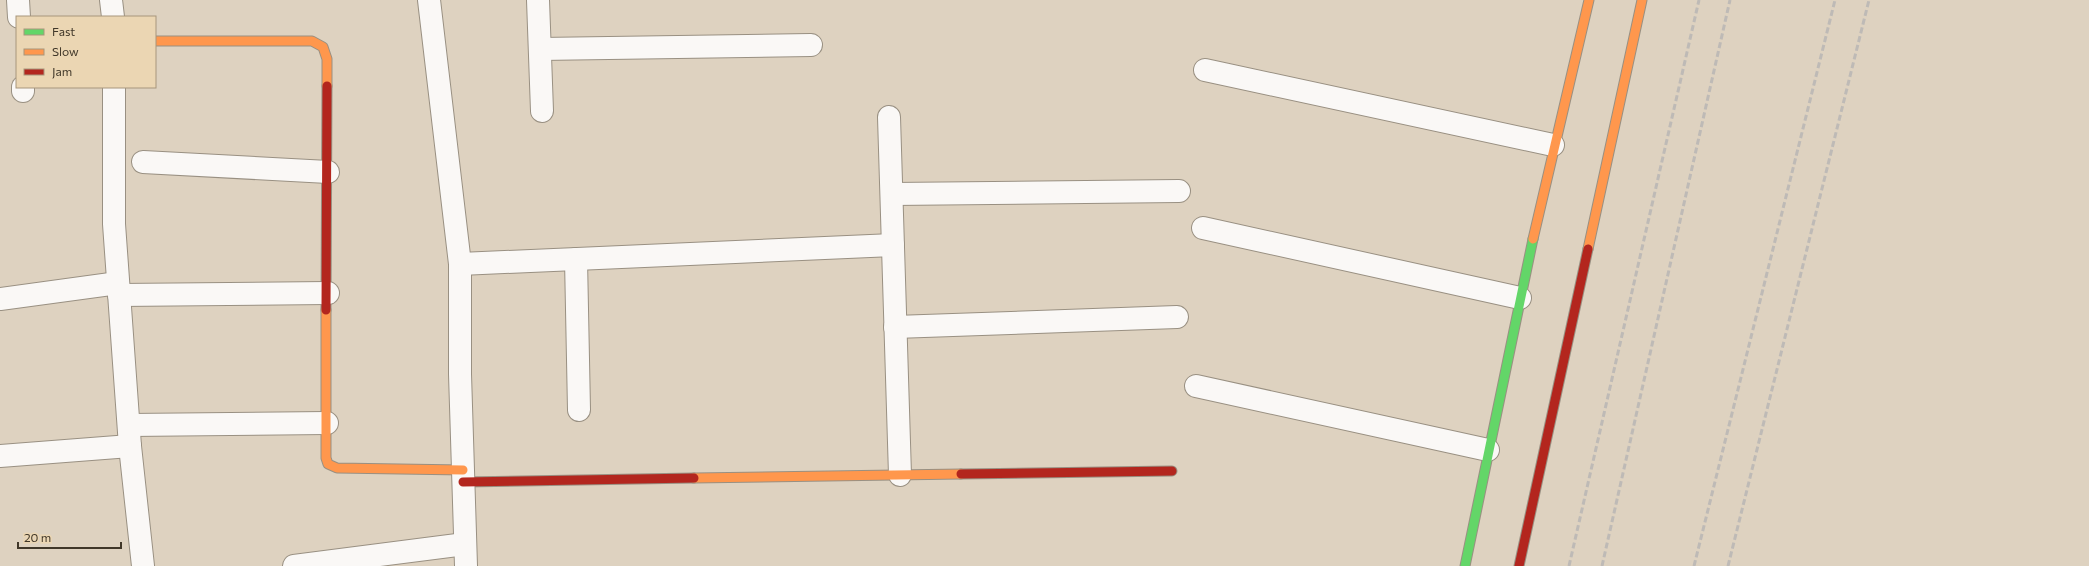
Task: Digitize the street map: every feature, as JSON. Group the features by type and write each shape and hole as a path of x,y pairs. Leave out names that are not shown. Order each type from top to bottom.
{"street":[{"path":"18,0 19,16"},
{"path":"111,0 113,16"},
{"path":"429,0 460,264 460,374 466,566"},
{"path":"538,0 542,111"},
{"path":"1465,566 1488,450 1553,145 1589,0"},
{"path":"1519,566 1642,0"},
{"path":"156,42 294,40 312,41 323,47 327,59 328,172 326,458 328,464 337,468 463,476 900,475 1172,471"},
{"path":"540,49 811,45"},
{"path":"1205,70 1553,145"},
{"path":"114,88 113,206 130,446 143,566"},
{"path":"889,117 900,475"},
{"path":"143,162 328,172"},
{"path":"892,194 1179,191"},
{"path":"1203,228 1520,298"},
{"path":"460,264 893,245"},
{"path":"576,259 579,410"},
{"path":"0,299 119,289 328,293"},
{"path":"895,327 1177,317"},
{"path":"1196,386 1488,450"},
{"path":"129,425 326,423"},
{"path":"0,456 130,446"},
{"path":"294,566 465,544"}],"railway":[{"path":"1569,566 1699,0"},
{"path":"1602,566 1730,0"},
{"path":"1694,566 1835,0"},
{"path":"1728,566 1869,0"}],"traffic: fast":[{"path":"1465,566 1533,239"}],"traffic: slow":[{"path":"1533,239 1589,0"},
{"path":"1588,249 1642,0"},
{"path":"156,41 312,41 323,47 327,59 327,86"},
{"path":"326,310 326,458 328,464 337,468 463,470"},
{"path":"694,478 961,474"}],"traffic: jam":[{"path":"326,310 327,86"},
{"path":"1519,566 1588,249"},
{"path":"961,474 1172,471"},
{"path":"463,482 694,478"}]}
